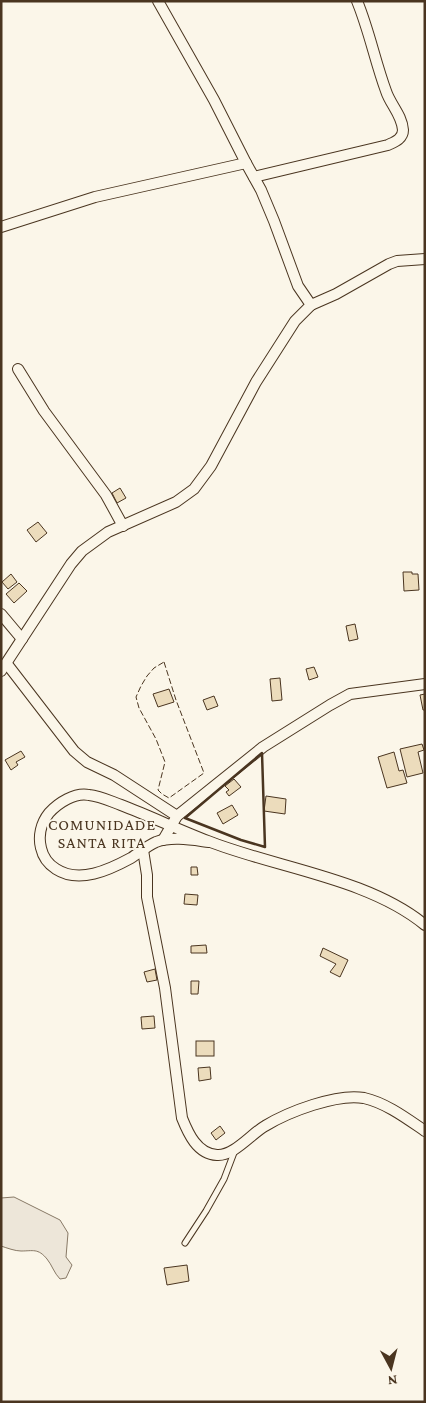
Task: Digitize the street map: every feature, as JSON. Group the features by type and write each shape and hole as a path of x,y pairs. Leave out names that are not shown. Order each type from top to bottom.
{"street":[{"path":"158,1 214,100 261,190 298,286 311,305"},
{"path":"254,177 388,145 400,138 403,131 401,122 397,111 386,93 357,1"},
{"path":"1,227 95,196 246,162"},
{"path":"177,816 114,775 81,758 4,667 71,564 82,551 108,532 176,502 194,489 211,466 256,382 295,321 311,305 336,294 389,264 397,261 425,259"},
{"path":"18,369 44,411 106,495 123,526"},
{"path":"1,614 22,639"},
{"path":"163,840 177,816 263,747 330,705 350,694 425,684"},
{"path":"209,842 183,839 163,840 110,867 78,876 65,874 49,864 43,855 39,837 45,818 54,807 64,800 86,794 121,805 209,842 374,894 425,925"},
{"path":"143,850 147,875 147,897 165,988 182,1118 188,1133 197,1146 205,1152 217,1155 231,1151 246,1142 264,1126 287,1114 346,1098 364,1098 384,1105 425,1131"}],"lane":[{"path":"185,1242 206,1211 224,1179 236,1148"}],"shaded area":[{"path":"14,1197 60,1220 68,1233 66,1257 72,1265 66,1278 60,1279 44,1255 38,1252 21,1251 1,1246 1,1198"}],"building":[{"path":"120,488 126,498 117,503 112,493"},
{"path":"38,522 47,533 36,542 27,530"},
{"path":"403,572 418,574 419,590 404,591"},
{"path":"11,574 17,582 8,589 2,582"},
{"path":"19,583 27,591 14,603 6,594"},
{"path":"355,624 358,639 349,641 346,626"},
{"path":"314,667 318,677 309,680 306,669"},
{"path":"280,678 282,700 272,701 270,679"},
{"path":"169,689 174,702 158,707 153,694"},
{"path":"425,694 425,710 423,710 420,695"},
{"path":"214,696 218,706 207,710 203,700"},
{"path":"422,744 424,750 418,752 423,773 407,777 400,749"},
{"path":"21,751 25,757 16,762 18,765 11,770 5,760"},
{"path":"394,752 399,771 403,770 407,783 387,788 378,757"},
{"path":"234,779 241,787 229,796 226,792 229,790 225,786"},
{"path":"266,796 286,799 285,814 264,811"},
{"path":"232,805 238,815 223,824 217,813"},
{"path":"191,867 197,867 198,875 191,875"},
{"path":"185,894 198,895 197,905 184,904"},
{"path":"206,945 207,953 191,953 191,946"},
{"path":"323,948 348,960 340,977 330,972 336,964 320,956"},
{"path":"155,969 157,980 147,982 144,972"},
{"path":"191,981 199,981 198,994 191,994"},
{"path":"154,1016 155,1028 142,1029 141,1017"},
{"path":"196,1041 214,1041 214,1056 196,1056"},
{"path":"210,1067 211,1079 199,1081 198,1068"},
{"path":"220,1126 225,1133 216,1140 211,1133"},
{"path":"187,1265 189,1281 167,1285 164,1268"}],"fence":[{"path":"164,662 176,700 204,773 169,798 158,790 165,762 156,739 139,708 136,697 147,676 154,668 164,662"}],"wall":[{"path":"262,753 265,847 241,840 185,818 262,753"}],"district":[{"name":"COMUNIDADE SANTA RITA","path":"102,833"}]}
